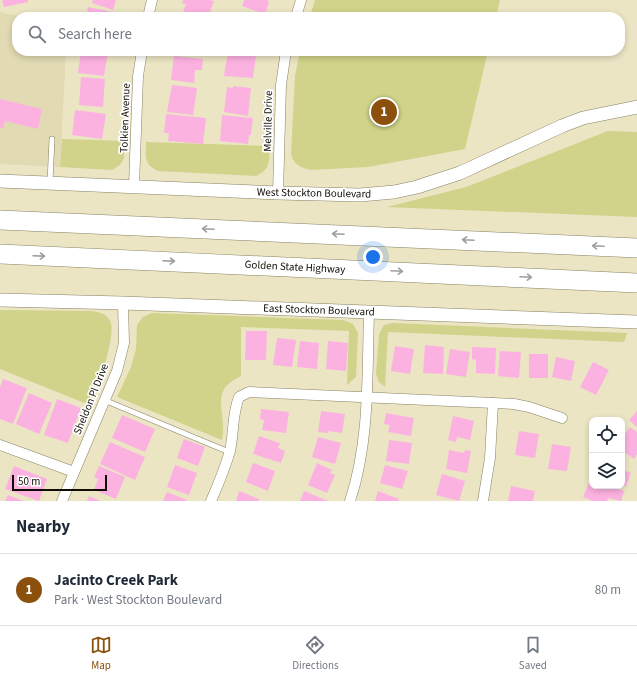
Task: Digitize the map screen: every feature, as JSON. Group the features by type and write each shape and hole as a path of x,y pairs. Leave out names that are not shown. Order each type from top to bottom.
{"highway":[{"path":"0,220 637,248"},
{"name":"Golden State Highway","path":"0,254 637,282"}],"street":[{"path":"149,12 152,0"},
{"path":"297,12 301,0"},
{"name":"Tolkien Avenue","path":"134,186 138,76 141,56"},
{"name":"Melville Drive","path":"278,193 280,85 285,56"},
{"name":"West Stockton Boulevard","path":"0,181 360,195 417,187 460,173 562,126 583,118 637,107"},
{"name":"East Stockton Boulevard","path":"0,300 123,302 637,322"},
{"name":"Sheldon Pl Drive","path":"62,501 117,371 124,343 123,302"},
{"path":"350,501 360,460 366,398 369,312"},
{"path":"211,501 230,452 235,407 239,397 249,392 493,403 529,407 562,418"},
{"path":"483,501 490,458 493,403"},
{"path":"0,444 74,472"}],"lane":[{"path":"50,183 52,139"},
{"path":"104,400 230,452"}],"shaded area":[{"path":"0,12 12,15 12,56 66,56 60,167 0,164"}],"green space":[{"path":"315,0 500,0 497,12 311,12"},
{"path":"299,56 487,56 465,149 368,167 310,170 300,167 294,161 291,154 295,76"},
{"path":"608,131 637,132 637,217 387,207 466,187"},
{"path":"62,139 125,141 124,158 120,165 112,170 60,167"},
{"path":"146,142 270,146 269,160 267,167 256,176 158,171 150,166 146,160"},
{"path":"0,310 91,311 101,313 108,318 112,331 105,365 92,406 0,369"},
{"path":"152,313 343,320 353,324 358,333 356,377 347,385 349,331 241,327 241,376 231,382 225,389 222,396 222,440 117,397 131,367 136,349 137,325 143,317"},
{"path":"393,323 627,333 624,342 388,332 385,387 379,382 376,374 379,334 384,325"}],"building":[{"path":"2,0 28,0 28,2 4,7"},
{"path":"93,0 116,0 113,10 92,3"},
{"path":"183,0 214,1 210,12 183,12 186,4 182,3"},
{"path":"244,0 267,0 269,2 266,12 259,12 242,6"},
{"path":"88,7 112,12 87,12"},
{"path":"80,56 107,56 104,76 78,73"},
{"path":"174,56 203,59 202,70 195,70 194,83 171,80"},
{"path":"227,56 256,56 253,78 224,76"},
{"path":"81,77 105,79 103,107 79,105"},
{"path":"172,85 197,88 193,115 167,112"},
{"path":"233,86 251,88 248,116 224,112 227,87 233,88"},
{"path":"0,99 42,109 38,129 5,121 3,129 0,128"},
{"path":"75,110 106,114 102,139 72,135"},
{"path":"166,114 206,118 203,144 168,141 169,133 164,133"},
{"path":"222,115 253,118 251,135 249,135 248,144 220,141"},
{"path":"246,331 267,331 266,360 245,360"},
{"path":"277,338 296,340 292,367 273,365"},
{"path":"300,341 319,343 317,369 297,367"},
{"path":"328,341 348,343 346,371 326,369"},
{"path":"425,345 444,347 443,374 423,373"},
{"path":"395,346 414,349 410,374 391,371"},
{"path":"472,347 496,348 495,374 476,373 476,360 472,359"},
{"path":"450,349 470,352 466,377 446,374"},
{"path":"500,351 521,352 519,378 498,376"},
{"path":"529,354 548,354 548,378 529,378"},
{"path":"556,357 575,361 571,381 552,377"},
{"path":"593,362 609,370 596,395 580,387"},
{"path":"3,379 27,388 13,424 0,419 0,387"},
{"path":"29,393 52,403 39,434 16,424"},
{"path":"57,399 81,408 68,443 44,435"},
{"path":"261,409 289,412 286,433 262,430 264,420 260,419"},
{"path":"321,411 345,414 342,433 328,431 328,433 318,432"},
{"path":"637,411 637,427 629,420"},
{"path":"386,413 414,418 411,436 388,432 390,425 384,424"},
{"path":"122,415 155,429 145,452 112,438"},
{"path":"453,416 474,421 470,440 457,437 456,442 448,440"},
{"path":"630,427 637,432 637,454 634,459 625,452 625,434"},
{"path":"519,431 539,434 535,458 515,455"},
{"path":"259,436 280,443 278,448 285,451 281,463 253,454"},
{"path":"318,437 341,443 335,464 312,457"},
{"path":"184,439 205,447 198,466 177,458"},
{"path":"389,440 412,443 409,464 386,461"},
{"path":"110,442 145,457 135,480 100,464"},
{"path":"552,444 571,447 567,471 548,469"},
{"path":"449,450 464,453 465,450 471,451 467,473 446,469"},
{"path":"253,463 275,471 268,491 246,482"},
{"path":"317,463 332,470 330,473 335,475 327,493 308,485"},
{"path":"175,465 197,473 189,495 167,487"},
{"path":"385,465 408,471 402,489 380,483"},
{"path":"14,466 47,479 39,501 5,489"},
{"path":"99,466 125,477 116,499 94,490 98,479 94,477"},
{"path":"625,471 631,473 625,486"},
{"path":"442,474 465,481 459,501 436,495"},
{"path":"589,483 589,489 619,489 624,491 621,501 608,498 607,501 593,501 583,497"},
{"path":"511,486 535,491 533,501 508,501"},
{"path":"239,491 259,499 258,501 236,501"},
{"path":"304,491 328,501 300,501"},
{"path":"378,491 399,499 398,501 375,501"},
{"path":"167,492 187,500 163,501"},
{"path":"8,495 24,501 5,501"},
{"path":"89,496 100,501 87,501"}],"place":[{"name":"Jacinto Creek Park","path":"384,112"}]}
